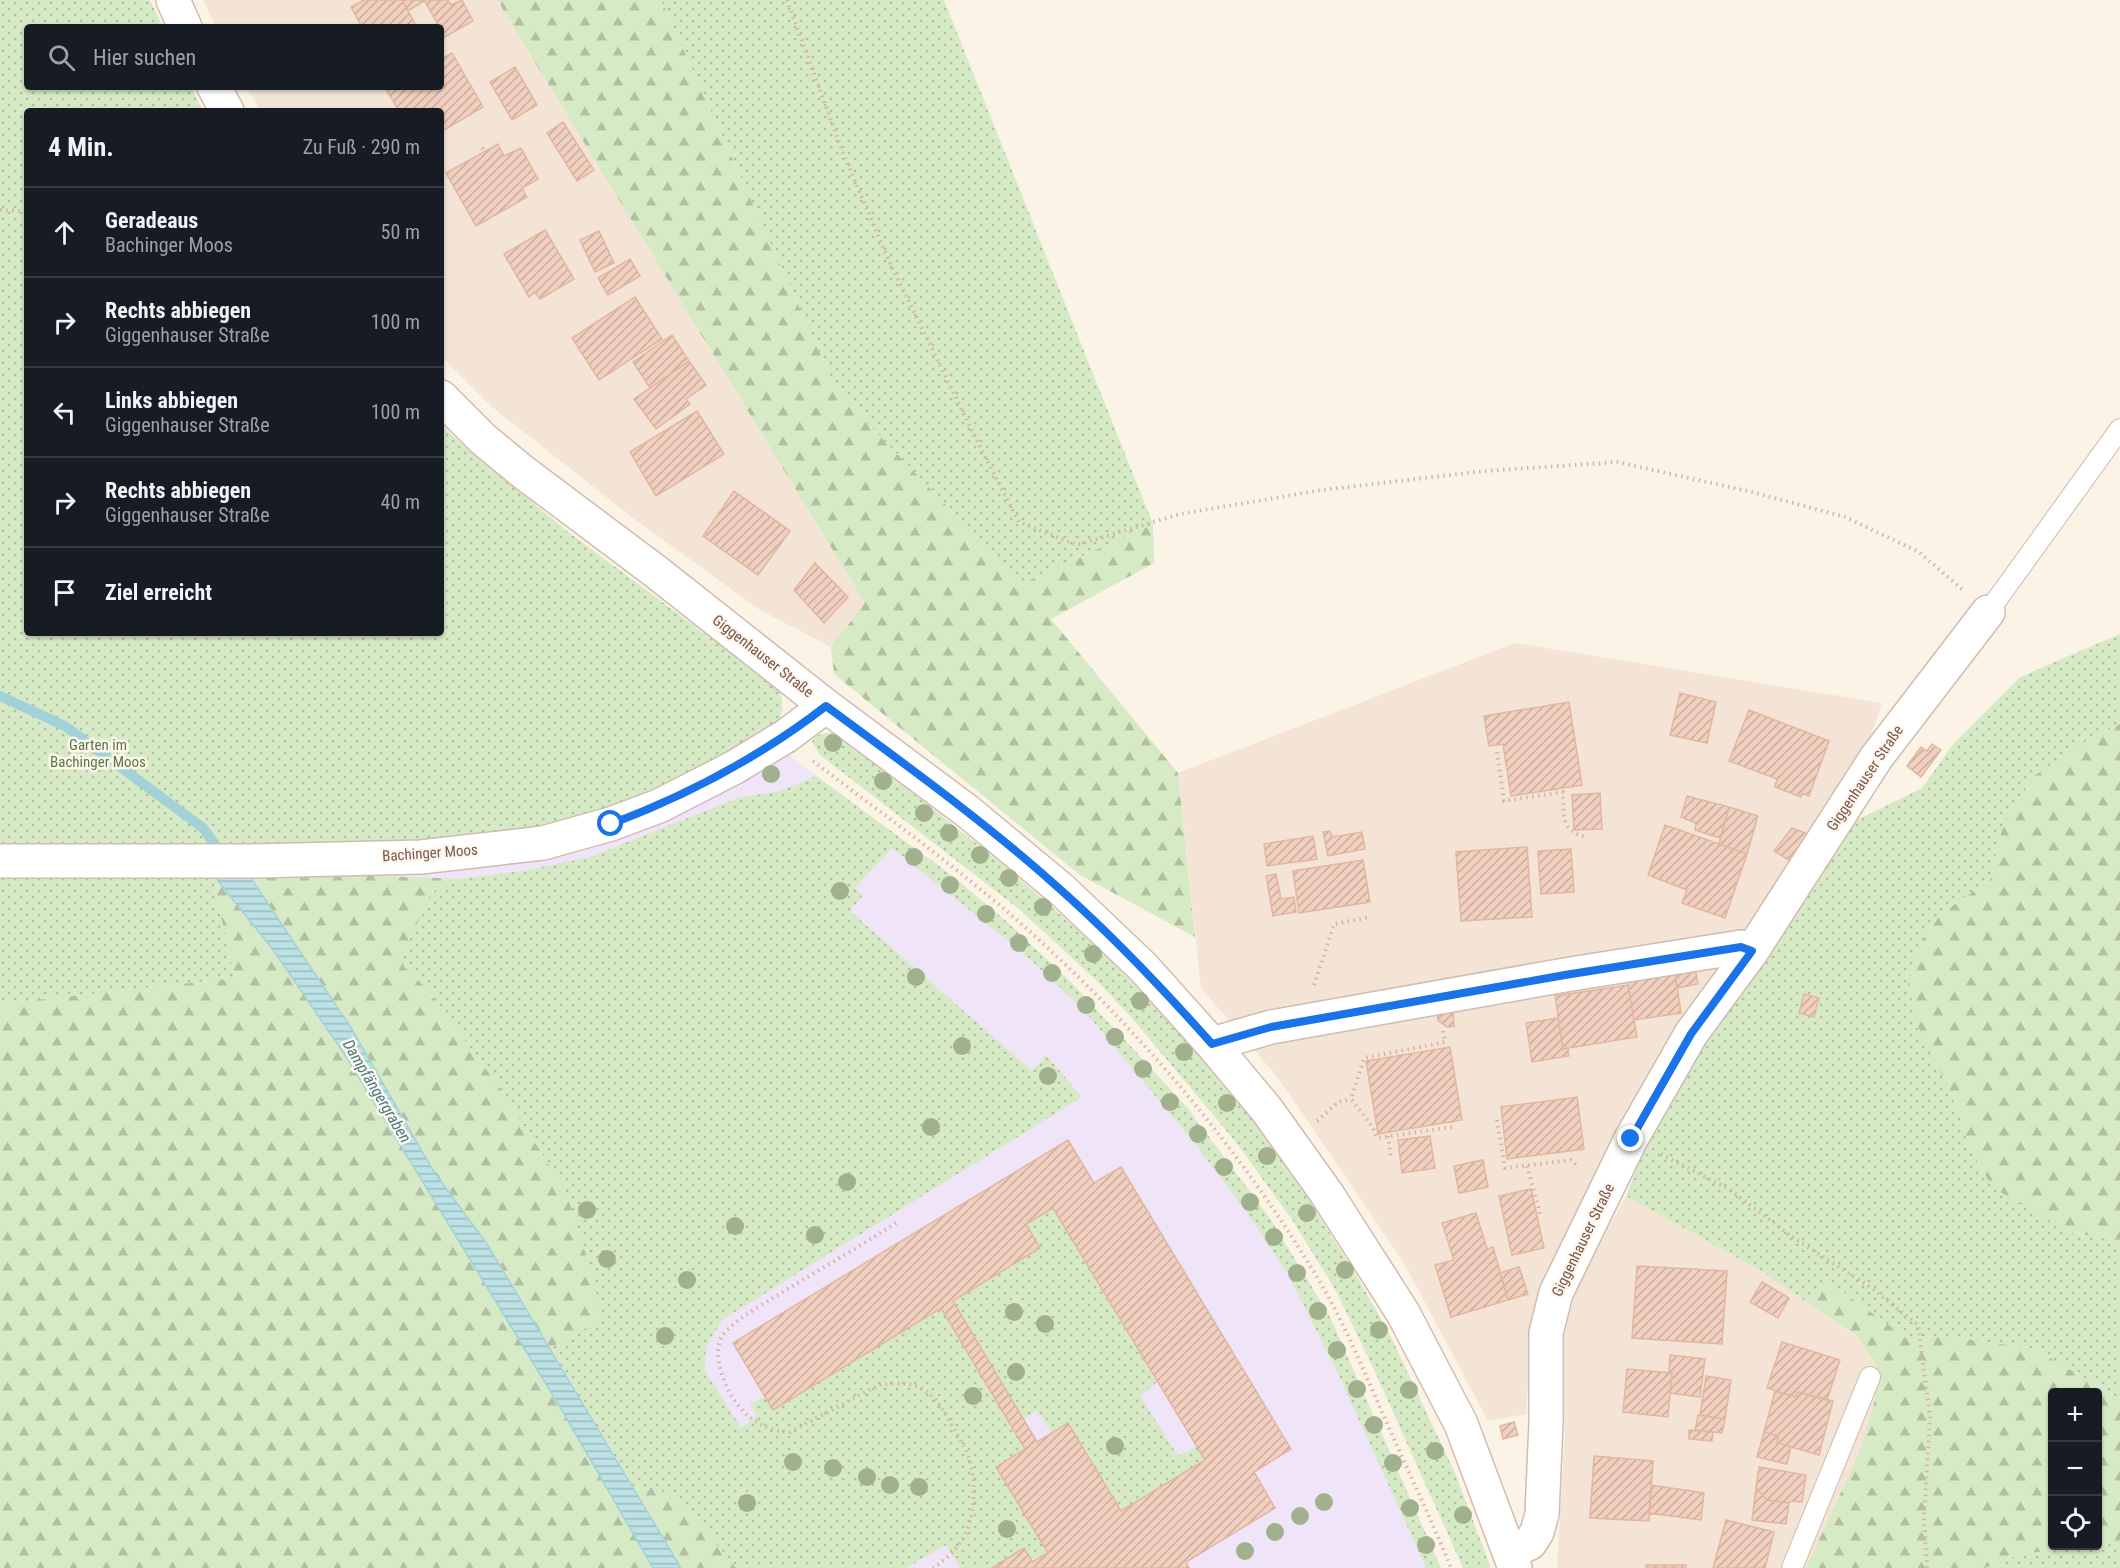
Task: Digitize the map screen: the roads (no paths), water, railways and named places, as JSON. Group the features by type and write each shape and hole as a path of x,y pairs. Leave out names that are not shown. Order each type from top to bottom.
{"street":[{"path":"173,0 184,24"},
{"path":"216,90 225,108"},
{"name":"Giggenhauser Straße","path":"444,400 483,439 523,472 655,571 826,706 967,811 1062,890 1143,967 1267,1110 1327,1194 1403,1313 1461,1424 1512,1560 1533,1540 1542,1514 1546,1423 1545,1341 1549,1314 1556,1293 1631,1139 1691,1034 1752,951 1876,758 1988,612"},
{"name":"Bachinger Moos","path":"0,861 252,861 421,857 543,843 611,824 659,806 735,767 786,736 826,706"},
{"path":"1212,1044 1271,1027 1565,975 1741,947 1752,951"}],"lane":[{"path":"1988,612 2120,429"},
{"path":"1792,1568 1870,1377"}],"water":[{"path":"211,872 239,878 250,877 350,1026 434,1172 487,1244 681,1568 653,1568 560,1407 349,1061 274,951"}],"waterway":[{"name":"Dampfängergraben","path":"0,696 65,726 203,828 222,854"}],"park label":[{"name":"Garten im Bachinger Moos","path":"98,754"}]}
